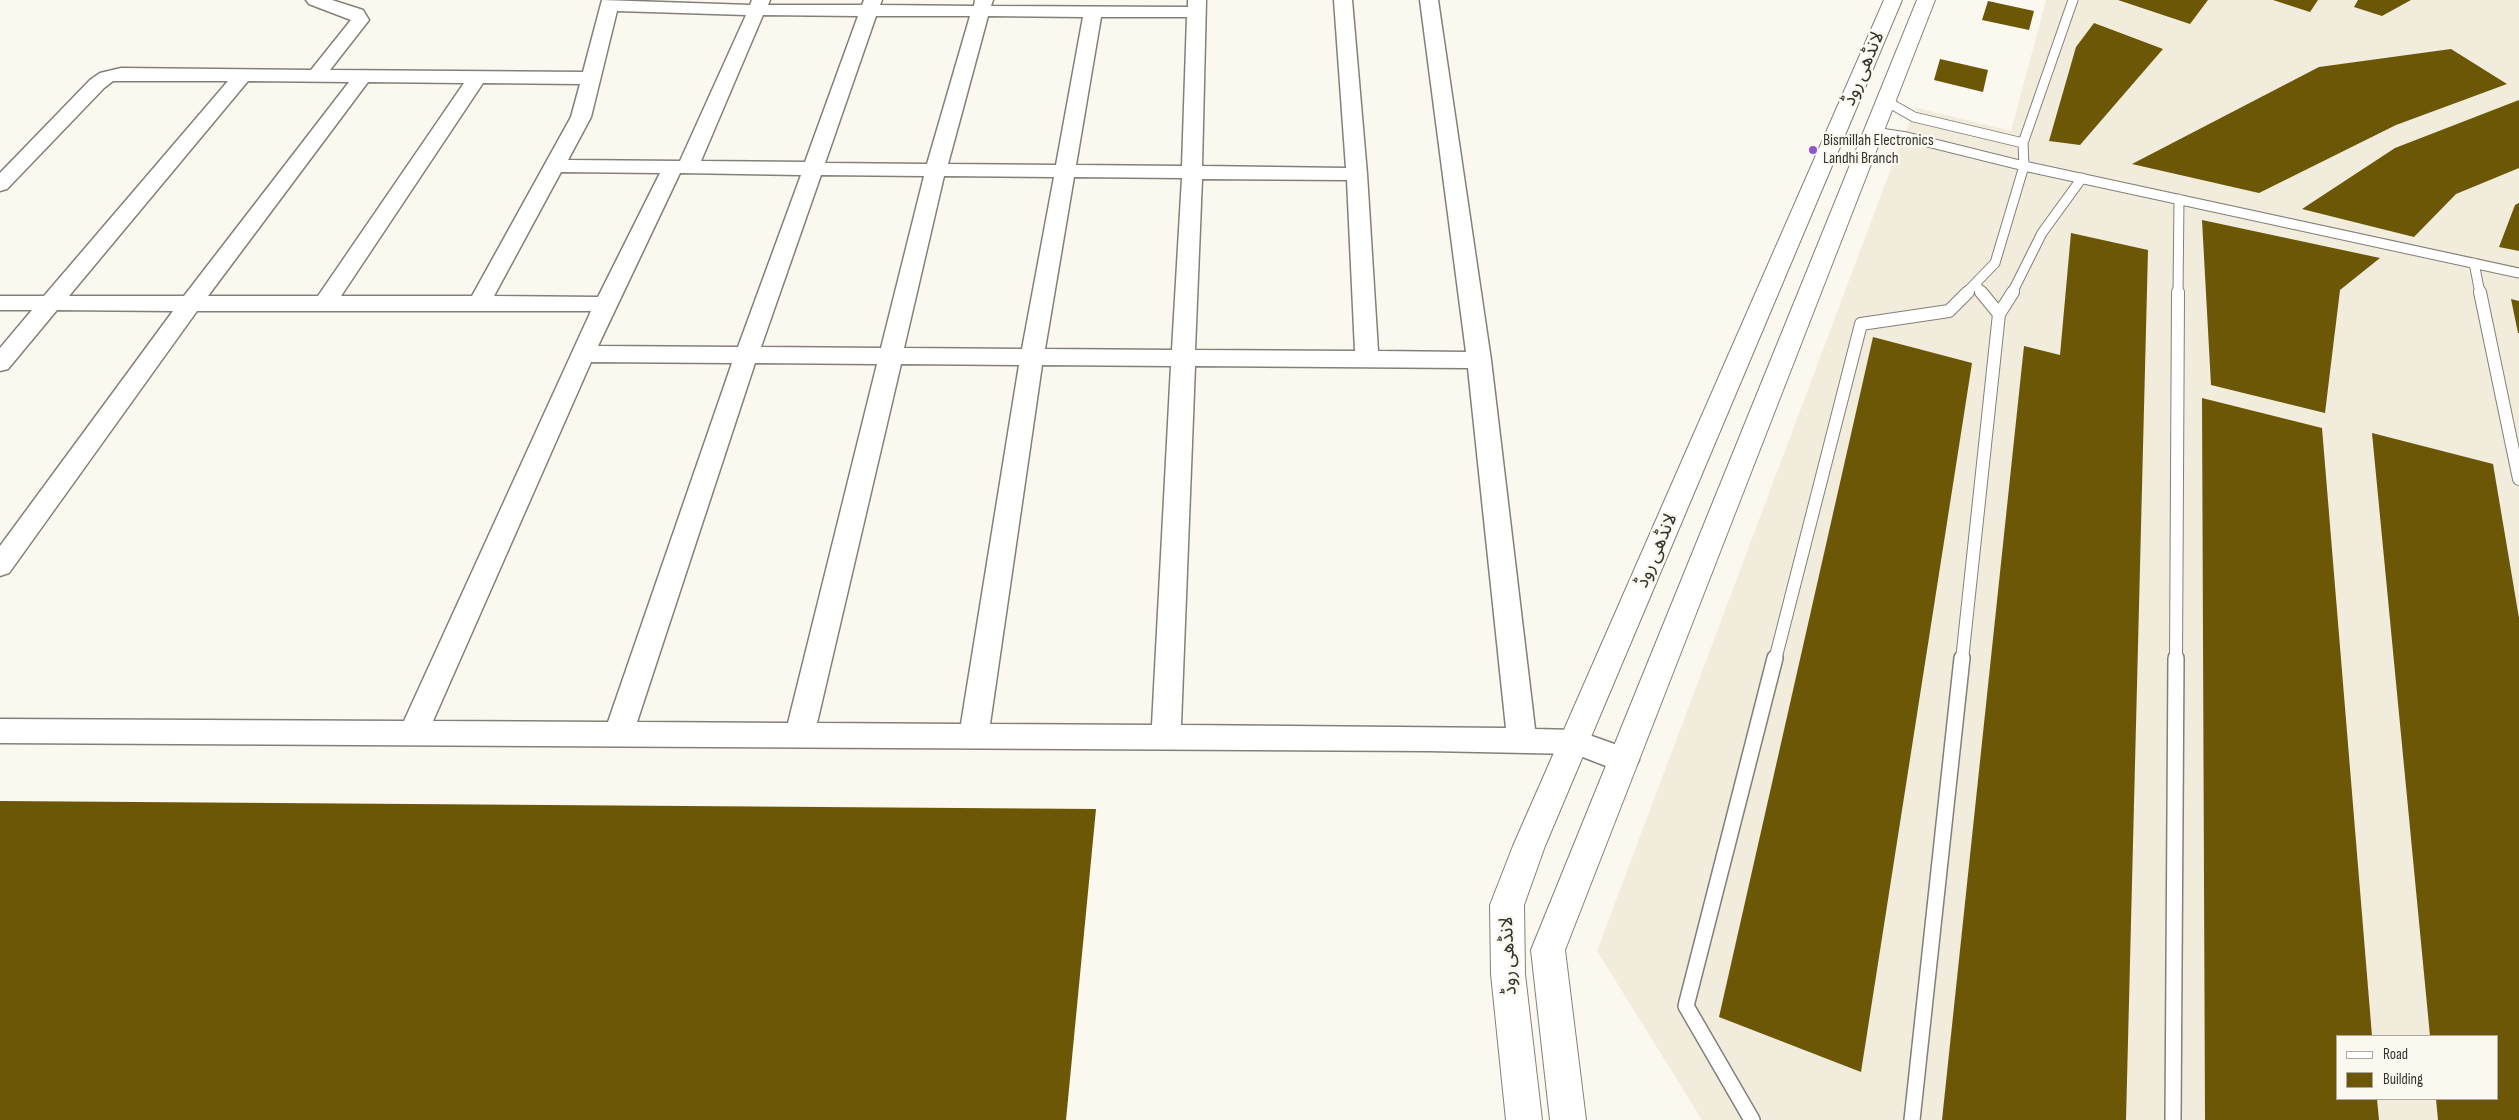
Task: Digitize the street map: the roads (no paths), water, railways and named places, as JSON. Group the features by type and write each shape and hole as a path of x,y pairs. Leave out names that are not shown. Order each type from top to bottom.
{"main road":[{"name":"لانڈھی روڈ","path":"1524,1120 1508,974 1507,905 1529,846 1893,0"},
{"name":"لانڈھی روڈ","path":"1568,1120 1548,950 1926,0"},
{"path":"1854,91 1855,96 1863,102 1879,104 1886,101"},
{"path":"1835,136 1842,132 1852,131 1872,137"},
{"path":"1732,376 1772,389"}],"street":[{"path":"315,0 357,14 360,20 316,76"},
{"path":"1343,0 1357,174 1367,360"},
{"path":"1429,0 1479,360 1522,741"},
{"path":"480,304 556,166 580,117 611,3 983,6 1093,12 1197,6 1192,172 1166,739"},
{"path":"412,735 605,304 681,167 758,5"},
{"path":"618,736 746,356 872,5"},
{"path":"799,737 936,169 983,6"},
{"path":"973,738 1032,356 1093,12"},
{"path":"0,185 97,84 107,77 121,74 591,78"},
{"path":"0,363 242,76"},
{"path":"0,566 190,304 363,76"},
{"path":"324,304 477,77"},
{"path":"556,166 1357,174"},
{"path":"0,303 605,304"},
{"path":"582,354 1479,360"},
{"path":"0,731 1522,741 1574,742 1624,760"}],"lane":[{"path":"1752,1120 1686,1006 1861,324 1949,311 1995,263 2024,166 2023,143 2073,0"},
{"path":"1886,101 1914,117 2023,143"},
{"path":"1872,137 1908,137 2024,166 2519,273"},
{"path":"1912,1120 1999,314 2019,281 2042,234 2082,178"},
{"path":"2173,1120 2179,199"},
{"path":"2474,264 2519,480"},
{"path":"1975,284 1999,314"}],"place":[{"name":"Bismillah Electronics Landhi Branch","path":"1813,150"}]}
